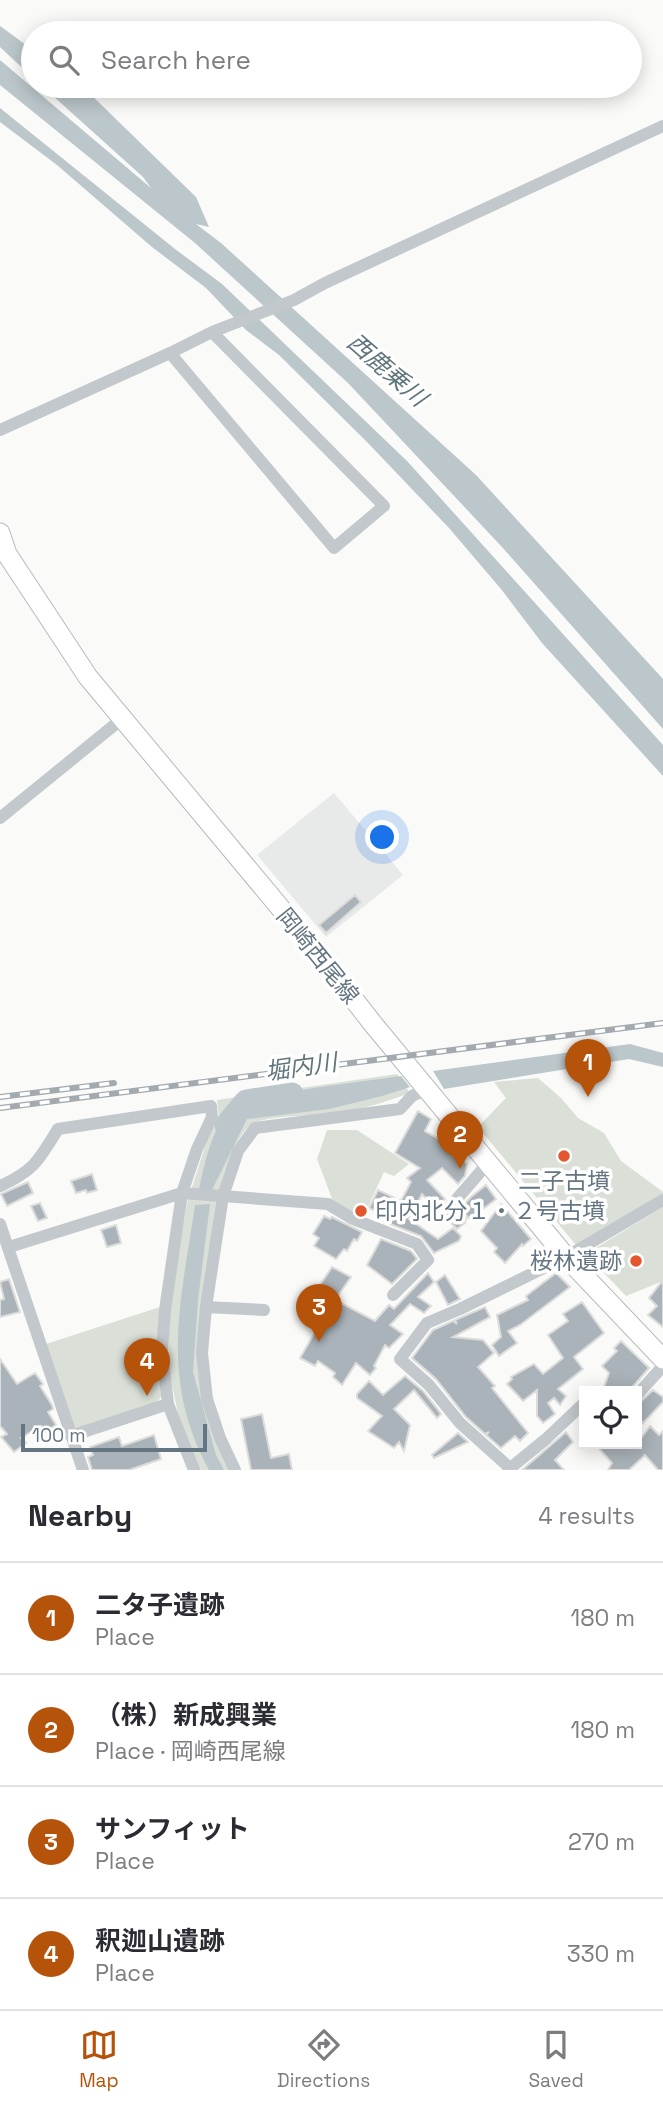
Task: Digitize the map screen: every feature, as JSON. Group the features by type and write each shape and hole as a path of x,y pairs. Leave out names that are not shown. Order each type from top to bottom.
{"main road":[{"name":"岡崎西尾線","path":"0,533 7,554 88,677 566,1257 663,1359"}],"street":[{"path":"0,430 212,332 294,300 517,192 663,126"},
{"path":"170,353 334,548 384,506 212,332"},
{"path":"0,818 123,718"},
{"path":"235,1470 220,1438 207,1399 202,1353 206,1307 223,1196 238,1151 255,1128 400,1109 412,1096 420,1081"},
{"path":"0,1186 22,1176 34,1165 58,1129 211,1106 212,1117 197,1149 183,1193 166,1297 162,1341 167,1404 194,1470"},
{"path":"443,1215 488,1163"},
{"path":"9,1247 183,1193 328,1204 353,1219 417,1244 428,1260 393,1295"},
{"path":"579,1408 509,1469 460,1423 429,1385 400,1359 427,1322 460,1309 566,1257 663,1200"},
{"path":"0,1224 83,1470"},
{"path":"206,1307 264,1310"},
{"path":"642,1389 663,1366"},
{"path":"71,1436 167,1404"}],"shaded area":[{"path":"0,26 21,41 21,67 0,47"},
{"path":"0,60 21,78 21,98 45,98 151,188 143,177 55,98 94,98 196,197 209,227 196,224 221,243 476,475 663,679 663,729 502,547 348,383 195,243 0,85"},
{"path":"0,108 222,284 407,461 663,745 663,776 542,643 449,528 368,443 279,355 246,330 206,288 152,247 57,165 0,122"},
{"path":"334,793 403,875 326,937 257,855"},
{"path":"630,1044 663,1053 663,1067 629,1059 444,1089 433,1071"},
{"path":"397,1074 410,1093 347,1111 259,1121 245,1130 233,1150 215,1207 197,1361 203,1403 230,1470 198,1470 178,1414 168,1365 170,1302 187,1203 206,1143 219,1117 217,1100"},
{"path":"401,1076 410,1087 329,1109 247,1119 212,1190 199,1189 215,1133 228,1113 239,1104 296,1091"},
{"name":"二子古墳","path":"538,1078 561,1098 578,1118 604,1133 621,1161 663,1192 663,1197 576,1245 478,1127 506,1098 494,1082"},
{"path":"327,1130 357,1130 409,1164 394,1176 384,1172 362,1220 334,1204 317,1159"},
{"path":"210,1204 198,1300 193,1372 216,1455 224,1470 209,1470 193,1436 179,1371 180,1307 195,1205"},
{"path":"663,1207 663,1281 626,1296 586,1254"},
{"path":"160,1307 157,1351 161,1397 157,1402 75,1432 46,1344"}],"building":[{"path":"355,895 361,902 326,933 319,925"},
{"path":"418,1111 431,1119 425,1131 447,1144 445,1148 467,1164 465,1176 458,1184 442,1168 427,1180 445,1199 436,1209 422,1194 409,1219 438,1239 453,1228 461,1236 459,1241 434,1253 421,1236 390,1224 392,1219 369,1208 378,1190 401,1201 411,1182 407,1178 420,1168 395,1153"},
{"path":"92,1174 97,1190 76,1193 71,1181"},
{"path":"28,1182 33,1193 7,1206 1,1194"},
{"path":"486,1185 496,1199 470,1219 467,1216 465,1223 457,1229 449,1221"},
{"path":"40,1203 47,1218 38,1221 31,1206"},
{"path":"501,1204 531,1239 523,1246 522,1244 505,1263 494,1252 497,1248 481,1231"},
{"path":"324,1216 330,1219 332,1217 362,1232 357,1241 354,1239 347,1251 344,1249 336,1259 314,1246 319,1238 313,1234"},
{"path":"116,1225 121,1243 107,1247 101,1230"},
{"path":"381,1239 411,1251 417,1259 392,1284 367,1265"},
{"path":"332,1267 351,1277 335,1300 375,1321 389,1305 394,1309 428,1273 434,1282 418,1297 431,1306 424,1313 410,1304 390,1325 403,1334 389,1348 385,1345 374,1366 376,1368 370,1375 356,1363 342,1385 333,1377 335,1373 318,1361 315,1366 300,1358 329,1308 308,1294 311,1289 318,1288"},
{"path":"556,1273 570,1287 508,1331 517,1343 499,1356 492,1345 501,1337 497,1315 528,1300 526,1296"},
{"path":"445,1275 460,1299 448,1305 436,1282"},
{"path":"9,1279 20,1312 0,1317 0,1300 4,1299 0,1282"},
{"path":"663,1280 663,1327 648,1315 657,1306 649,1298"},
{"path":"582,1302 604,1333 574,1357 583,1369 558,1389 566,1396 560,1405 554,1398 548,1403 555,1414 543,1423 537,1416 537,1390 523,1401 507,1384 511,1377 534,1364 543,1374 563,1358 548,1335 568,1321 563,1314"},
{"path":"485,1307 490,1317 453,1337 483,1340 494,1353 478,1367 528,1433 520,1441 515,1436 501,1448 486,1435 489,1432 485,1434 466,1417 436,1379 412,1358 433,1330 453,1321 457,1324 455,1320"},
{"path":"621,1341 649,1368 633,1386 604,1386 609,1373 602,1366 617,1351 614,1348"},
{"path":"0,1359 17,1384 35,1373 52,1405 53,1409 48,1412 56,1425 45,1432 41,1426 21,1438 26,1443 14,1452 1,1437 7,1434 0,1426"},
{"path":"405,1376 423,1391 441,1414 437,1418 414,1390 394,1409 410,1425 404,1451 399,1442 394,1448 368,1431 382,1416 357,1398 357,1394 369,1381 383,1395"},
{"path":"653,1390 663,1397 663,1402 643,1423 642,1422 642,1400"},
{"path":"262,1414 271,1458 289,1454 292,1470 251,1470 241,1419"},
{"path":"650,1426 659,1435 663,1431 663,1470 658,1470 645,1455 629,1470 608,1470 612,1463 599,1449 642,1449 642,1437"},
{"path":"566,1432 573,1442 555,1460 564,1470 522,1470"},
{"path":"458,1433 468,1442 434,1458 432,1455"},
{"path":"154,1435 161,1459 129,1470 92,1470 88,1457 93,1455 90,1447 119,1437 122,1446"}],"waterway":[{"name":"堀内川","path":"226,1125 246,1101 292,1094"}],"railway":[{"path":"0,1108 663,1023"},
{"path":"0,1097 114,1083"}],"place":[{"name":"二タ子遺跡","path":"588,1097"},
{"name":"二子古墳","path":"564,1156"},
{"name":"（株）新成興業","path":"460,1169"},
{"name":"印内北分１・２号古墳","path":"361,1211"},
{"name":"桜林遺跡","path":"636,1261"},
{"name":"サンフィット","path":"319,1342"},
{"name":"釈迦山遺跡","path":"147,1396"}],"water label":[{"name":"西鹿乗川","path":"387,370"}]}
